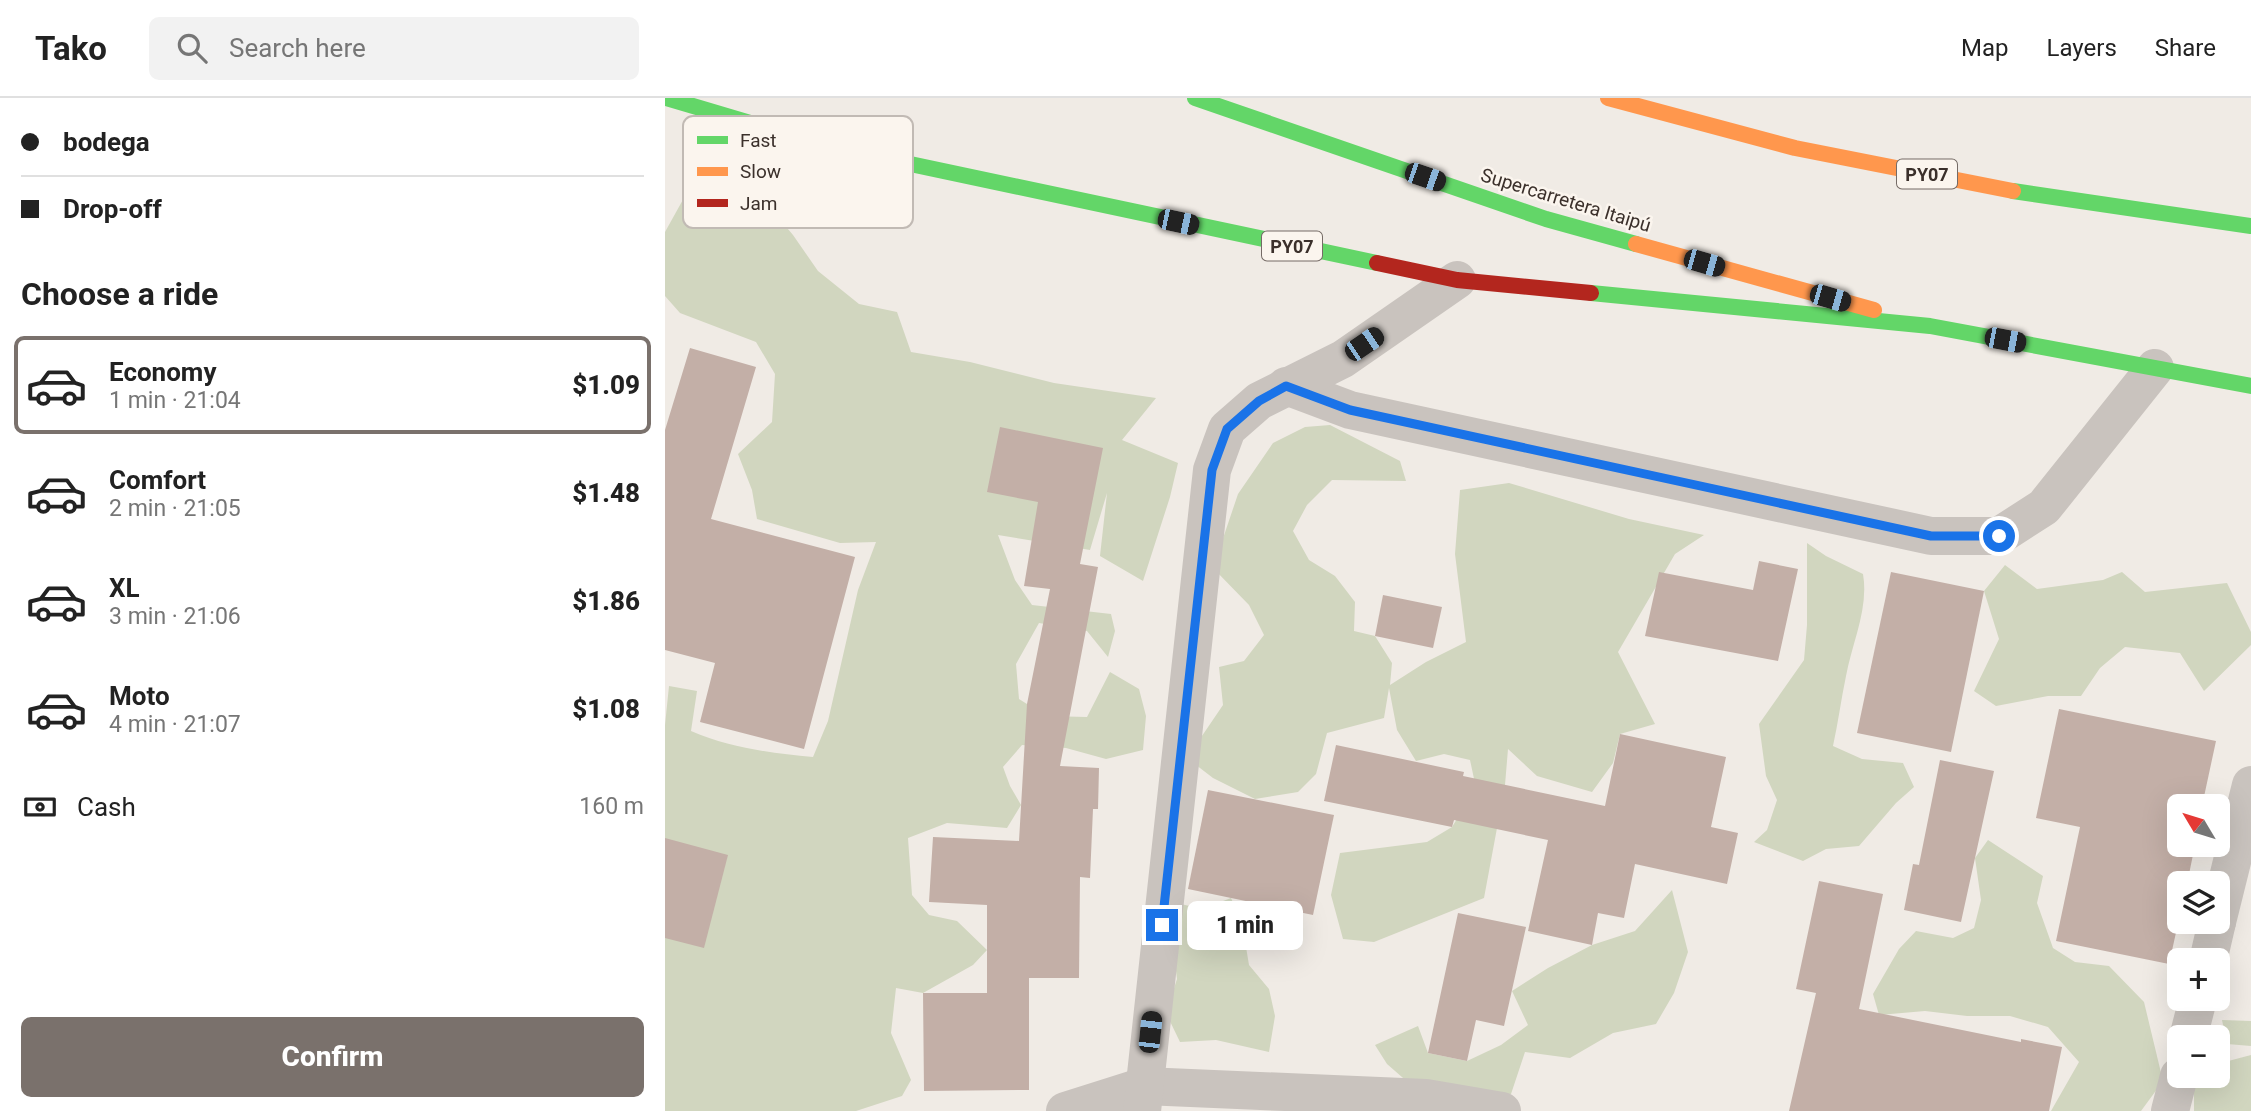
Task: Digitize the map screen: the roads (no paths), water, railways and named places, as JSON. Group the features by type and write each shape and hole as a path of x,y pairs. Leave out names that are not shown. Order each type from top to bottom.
{"main road":[{"name":"PY07","path":"666,98 727,116"},
{"name":"Supercarretera Itaipú","path":"1195,98 1546,219 1930,326"},
{"name":"PY07","path":"1608,98 1795,148 2017,192 2251,226"},
{"name":"PY07","path":"913,165 1457,280 1930,326 2251,386"}],"street":[{"path":"1143,1099 1212,470 1227,429 1259,401 1343,359 1457,280"},
{"path":"1286,386 1350,410 1931,536 1999,536 2044,506 2155,369"},
{"path":"2230,871 2251,785"},
{"path":"2170,1111 2176,1088"},
{"path":"1065,1111 1143,1099 1426,1098 1502,1111"}]}
